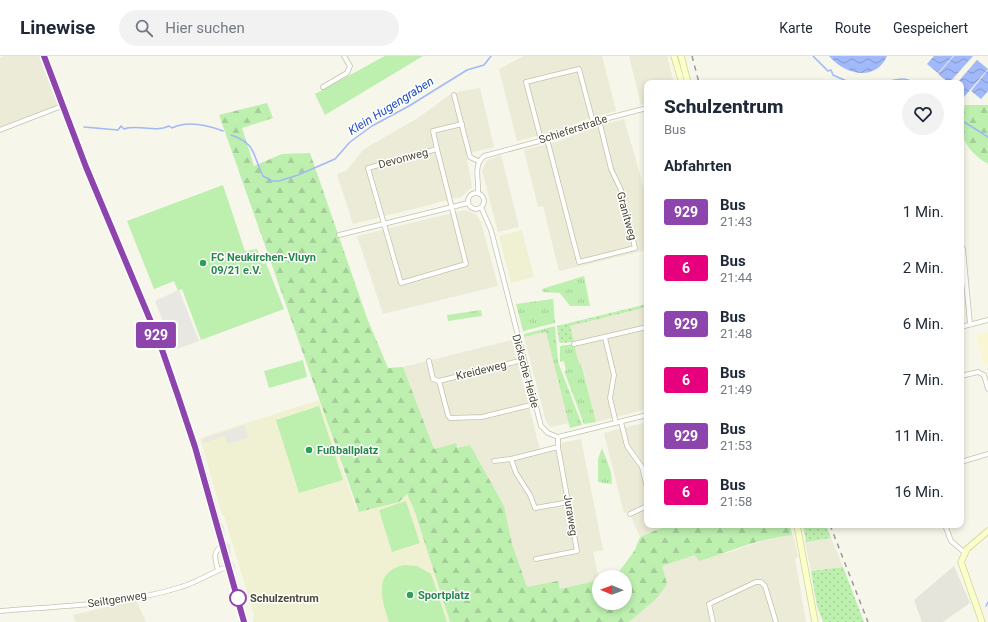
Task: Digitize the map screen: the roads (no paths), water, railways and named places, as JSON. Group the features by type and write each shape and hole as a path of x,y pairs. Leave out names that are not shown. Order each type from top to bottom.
{"street":[{"path":"44,56 62,106 159,341 195,447 244,622"},
{"path":"323,87 347,73 350,66 344,56"},
{"path":"674,56 681,80"},
{"path":"681,56 687,80"},
{"path":"541,140 526,82 579,68 593,122"},
{"path":"454,95 470,157 478,161 478,192 470,195 468,203"},
{"path":"0,130 62,106"},
{"name":"Schieferstraße","path":"478,161 484,156 494,152 568,133 599,120 644,109"},
{"name":"Granitweg","path":"547,139 579,262 636,248 621,190 611,169 599,120"},
{"path":"438,149 433,131 462,124"},
{"name":"Devonweg","path":"438,149 466,264 401,282 368,168 438,149"},
{"name":"Dicksche Heide","path":"478,192 482,195 484,200 481,207 491,230 541,426 548,433 558,437"},
{"path":"339,235 468,203"},
{"path":"468,203 473,209 481,207"},
{"path":"964,260 970,324"},
{"path":"964,326 988,320"},
{"path":"574,344 644,329"},
{"path":"605,338 614,375 610,398 627,446 642,467 644,475"},
{"name":"Kreideweg","path":"439,381 523,360"},
{"path":"428,361 433,379 439,381 450,418 482,417 535,404"},
{"path":"964,375 978,372 984,375 988,389"},
{"path":"558,437 644,416"},
{"name":"Juraweg","path":"536,559 577,551 558,447 558,437"},
{"path":"494,461 511,459 558,447"},
{"path":"964,461 988,454"},
{"path":"511,459 516,473 530,495 535,508 569,502"},
{"path":"630,514 644,507"},
{"path":"797,528 815,622"},
{"path":"946,528 951,541 964,552"},
{"path":"982,622 961,562 964,552 988,531"},
{"path":"218,570 214,554 217,549 223,545"},
{"name":"Seiltgenweg","path":"0,610 99,604 181,587 229,566"},
{"path":"713,622 709,604 756,582 761,582 765,586 776,622"}],"water":[{"path":"829,56 887,56 882,64 875,70 867,73 859,73 843,67"},
{"path":"934,56 953,56 938,73 927,64"},
{"path":"954,56 973,56 952,80 945,80 938,74"},
{"path":"977,60 988,69 964,97 964,80 960,80"},
{"path":"988,70 988,91 981,99 971,91"}],"waterway":[{"name":"Klein Hugengraben","path":"231,135 239,138 250,146 263,176 272,181 279,181 298,175 335,159 350,142 372,126 409,106 467,70 484,65 491,56"},
{"path":"813,56 828,71 831,70 833,75 844,80"},
{"path":"895,80 906,80"},
{"path":"964,122 988,137"},
{"name":"Klein Hugengraben","path":"84,127 118,130 121,126 124,129 135,127 158,129 169,126 172,128 184,124 198,124 223,131"},
{"path":"986,606 988,602"}],"railway":[{"path":"692,56 698,80"},
{"path":"831,528 868,622"}],"place":[{"name":"FC Neukirchen-Vluyn 09/21 e.V.","path":"203,263"},
{"name":"Fußballplatz","path":"309,450"},
{"name":"Sportplatz","path":"410,595"},
{"name":"Schulzentrum","path":"238,598"}]}
